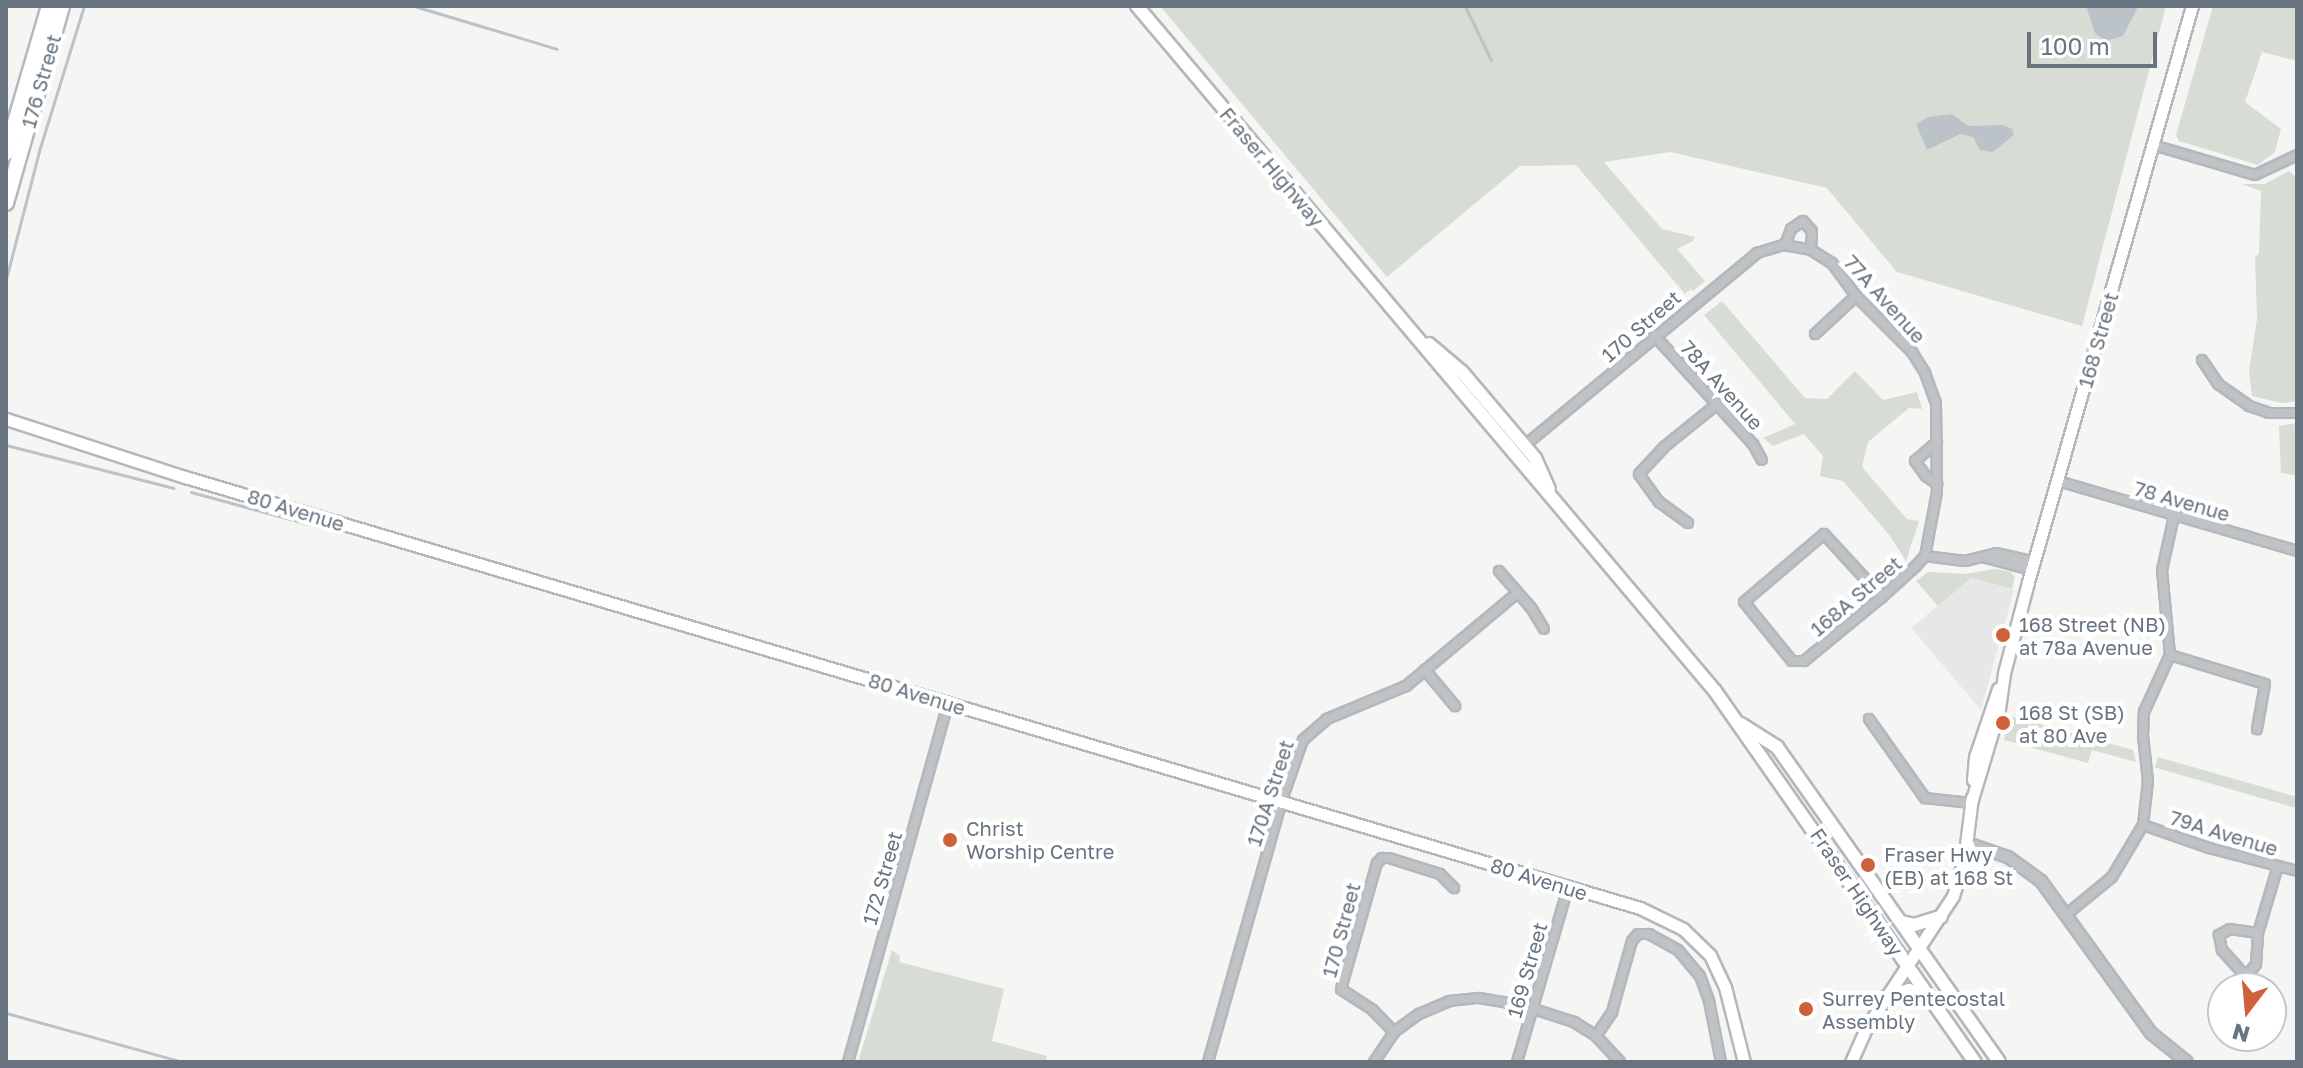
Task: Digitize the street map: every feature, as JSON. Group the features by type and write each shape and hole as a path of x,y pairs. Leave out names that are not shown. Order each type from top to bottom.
{"highway":[{"name":"176 Street","path":"6,153 49,6"},
{"name":"176 Street","path":"6,203 62,6"}],"main road":[{"name":"Fraser Highway","path":"1137,6 1661,625 1738,722 1975,1062"},
{"name":"168 Street","path":"1851,1062 1866,1028 1941,917 1959,882 1971,803 1999,709 2004,673 2192,6"},
{"name":"Fraser Highway","path":"1408,327 1462,372 1535,458 1557,505"},
{"path":"1458,388 1466,388 1496,412"},
{"name":"80 Avenue","path":"6,419 185,477 1640,908 1671,921 1695,939 1712,959 1722,978 1744,1062"},
{"name":"Fraser Highway","path":"1738,722 1777,747 1999,1062"},
{"path":"1902,922 1914,925 1941,917"},
{"path":"1888,996 1916,990 1929,999"}],"street":[{"path":"2153,145 2255,175 2297,155"},
{"path":"1785,245 1791,229 1803,221 1812,231 1811,250"},
{"name":"77A Avenue","path":"1785,245 1811,250 1832,263 1856,296 1917,358 1936,403"},
{"name":"170 Street","path":"1524,446 1750,257 1764,249 1785,245"},
{"path":"1815,334 1856,296"},
{"name":"78A Avenue","path":"1654,335 1753,444 1762,460"},
{"path":"2202,360 2218,384 2241,402 2269,413 2297,413"},
{"name":"168A Street","path":"1882,597 1832,538 1824,534 1744,602 1797,663 1882,597 1925,556 1937,484 1936,403"},
{"path":"1688,523 1659,502 1639,474 1661,449 1716,405"},
{"path":"1937,442 1915,461 1926,476 1937,484"},
{"name":"78 Avenue","path":"2058,481 2297,551"},
{"path":"2067,914 2112,877 2143,825 2148,781 2144,712 2170,655 2162,570 2174,516"},
{"path":"1925,556 1958,561 1986,558 2033,566"},
{"path":"1499,571 1532,609 1544,629"},
{"name":"170A Street","path":"1208,1062 1297,750 1314,727 1403,688 1516,594"},
{"path":"2170,655 2265,684 2257,729"},
{"path":"1425,670 1455,706"},
{"name":"172 Street","path":"848,1062 948,703"},
{"path":"1869,719 1925,798 1971,803"},
{"name":"79A Avenue","path":"2143,825 2297,871"},
{"path":"1967,843 2021,865 2041,881 2151,1033 2187,1062"},
{"name":"170 Street","path":"1394,1032 1373,1010 1341,989 1380,859 1389,858 1440,874 1454,888"},
{"path":"2258,933 2230,929 2219,935 2222,950 2242,972 2250,972 2256,964 2258,933 2278,866"},
{"name":"169 Street","path":"1517,1062 1568,888"},
{"path":"1596,1036 1612,1012 1634,938 1640,933 1649,934 1678,950 1700,976 1708,996 1721,1062"},
{"path":"1374,1062 1394,1032 1407,1022 1435,1006 1463,999 1494,999 1574,1022 1596,1036 1620,1062"}],"shaded area":[{"path":"1160,6 2166,6 2082,326 1897,272 1827,188 1670,152 1604,162 1662,229 1695,237 1677,249 1705,281 1693,291 1691,289 1685,294 1576,165 1520,166 1387,277"},
{"path":"2086,6 2135,6 2137,9 2123,36 2106,41 2095,33"},
{"path":"2213,6 2297,7 2297,61 2262,52 2245,102 2281,129 2275,152 2258,165 2179,141 2176,135"},
{"path":"1952,114 1968,126 2003,125 2012,129 2014,135 1993,152 1980,150 1973,137 1960,134 1927,150 1916,124 1928,117"},
{"path":"2289,171 2297,178 2297,401 2281,403 2252,396 2249,371 2257,319 2255,257 2259,253 2261,191 2242,184 2265,184"},
{"path":"1722,301 1805,398 1827,399 1855,371 1883,400 1917,392 1922,409 1909,408 1868,442 1862,467 1907,519 1919,521 1906,561 1890,536 1843,481 1820,476 1823,456 1804,434 1773,446 1763,438 1795,424 1704,315"},
{"path":"2297,423 2297,481 2295,475 2281,473 2279,426"},
{"path":"1996,569 2011,572 2015,578 2012,589 1971,578 1938,606 1916,581 1928,572 1964,574"},
{"path":"1971,578 2014,590 1981,710 1911,628"},
{"path":"2010,716 2133,750 2136,762 2092,750 2088,763 2004,740"},
{"path":"2158,757 2297,797 2294,808 2155,768"},
{"path":"892,950 900,956 899,962 1004,989 992,1041 1047,1056 1045,1062 858,1062"}],"waterway":[{"path":"6,279 39,151 84,6"},
{"path":"414,6 557,49"},
{"path":"1465,6 1491,60"},
{"path":"6,445 174,488"},
{"path":"191,492 337,532"},
{"path":"6,1013 183,1062"}],"place":[{"name":"168 Street (NB) at 78a Avenue","path":"2003,635"},
{"name":"168 St (SB) at 80 Ave","path":"2003,723"},
{"name":"Christ Worship Centre","path":"950,840"},
{"name":"Fraser Hwy (EB) at 168 St","path":"1868,865"},
{"name":"Surrey Pentecostal Assembly","path":"1806,1009"}]}
